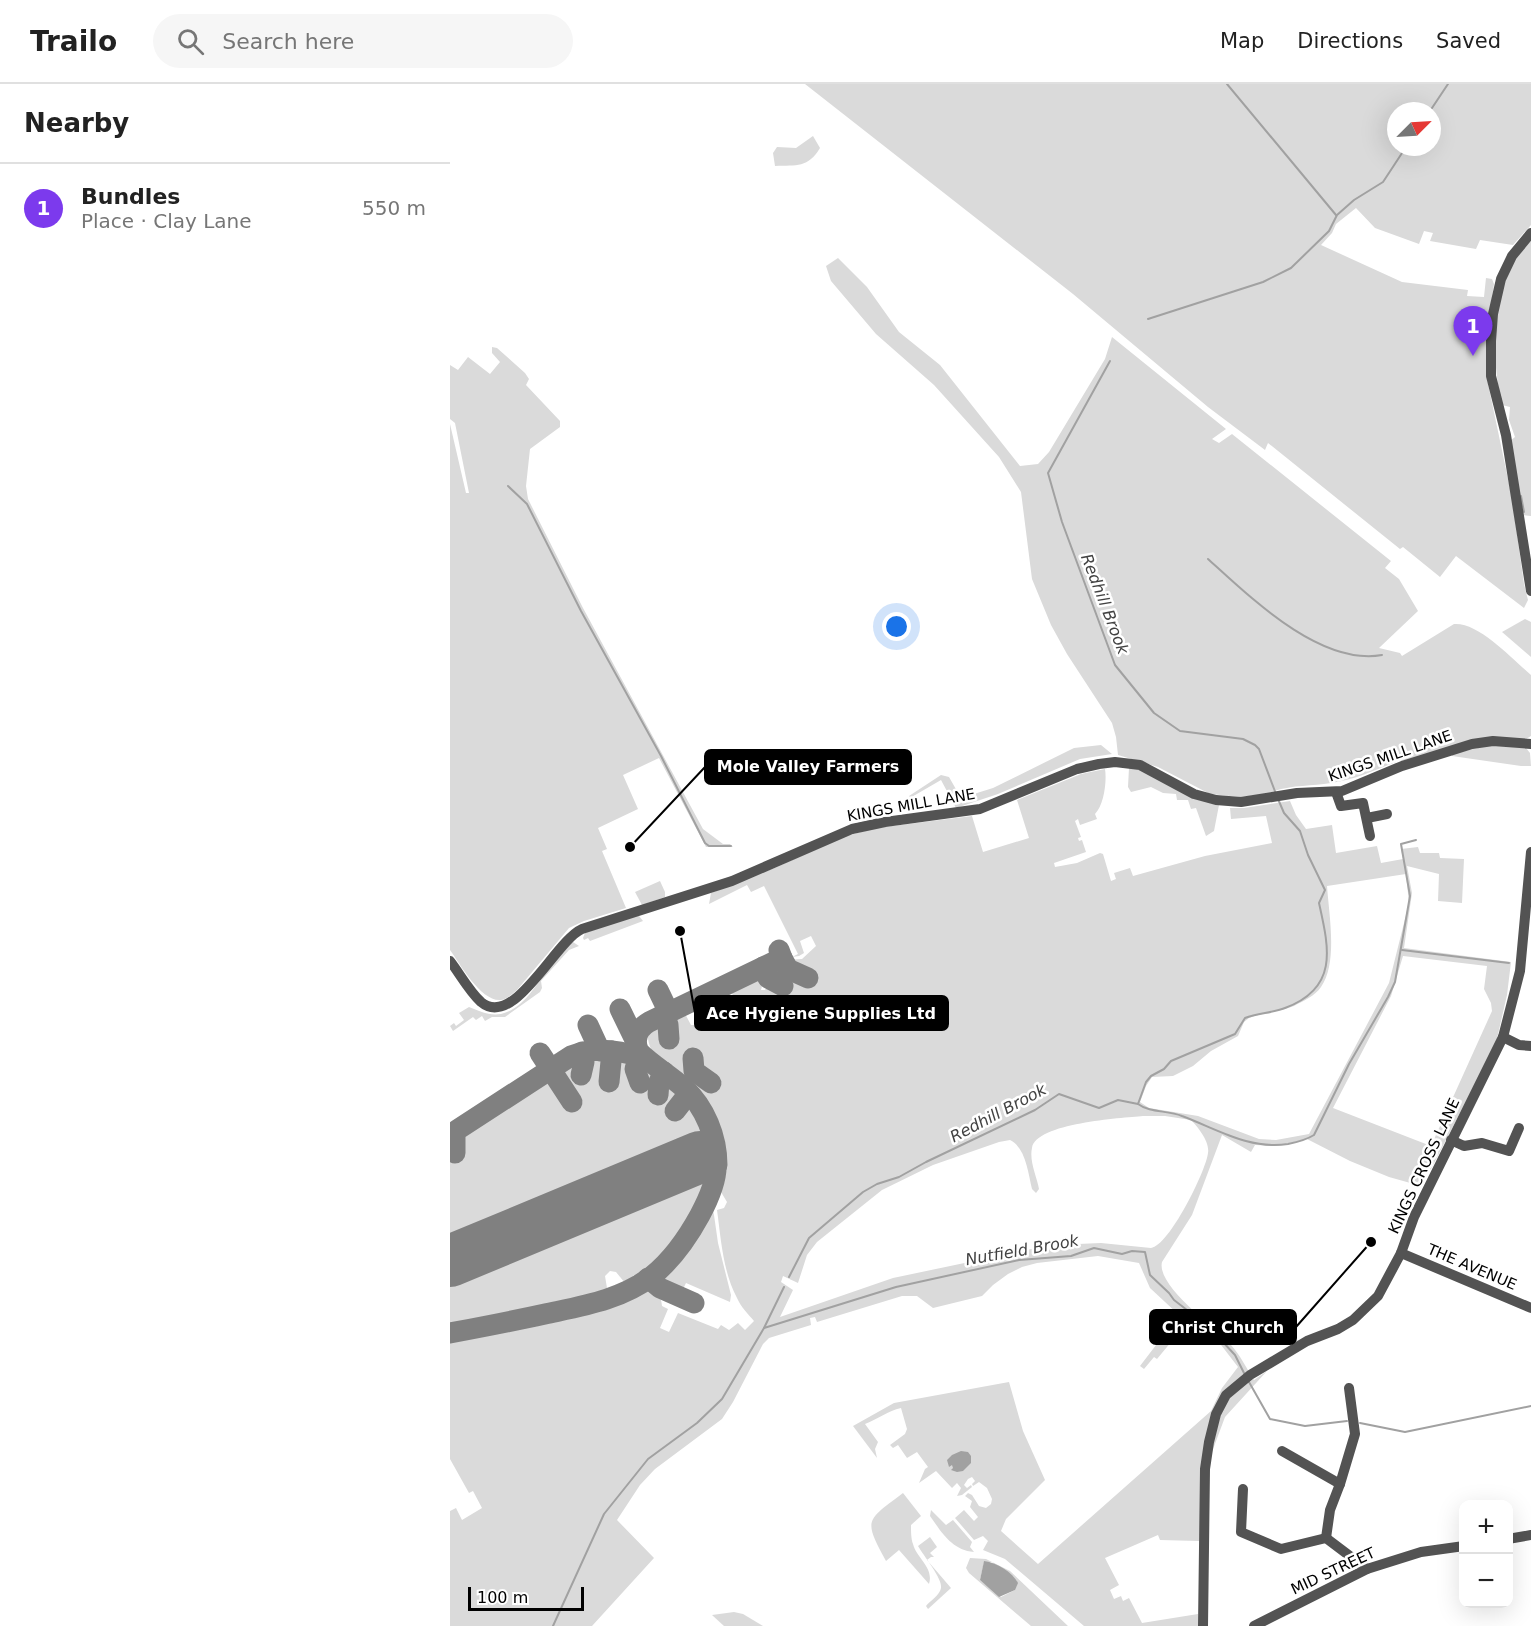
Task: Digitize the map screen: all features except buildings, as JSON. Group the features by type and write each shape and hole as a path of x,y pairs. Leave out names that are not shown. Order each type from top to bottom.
{"street":[{"path":"1531,233 1512,256 1500,279 1493,314 1491,341 1491,376 1506,435 1531,591"},
{"name":"KINGS MILL LANE","path":"450,961 481,1002 490,1006 502,1006 526,989 575,932 732,882 852,829 885,822 980,809 1077,769 1099,764 1115,762 1140,765 1159,773 1190,792 1216,800 1241,802 1279,796 1336,792 1352,788 1402,766 1472,744 1493,741 1531,744"},
{"path":"1336,792 1341,806 1362,799 1370,836"},
{"path":"1366,818 1387,814"},
{"name":"KINGS CROSS LANE","path":"1203,1626 1204,1512 1209,1442 1221,1404 1226,1395 1250,1375 1307,1341 1338,1329 1365,1311 1378,1296 1401,1253 1414,1217 1451,1140 1503,1037 1525,972 1531,852"},
{"path":"1503,1037 1519,1046 1531,1046"},
{"path":"1451,1140 1464,1146 1482,1143 1509,1151 1519,1128"},
{"name":"THE AVENUE","path":"1401,1253 1531,1308"},
{"path":"1326,1538 1330,1510 1354,1434 1349,1389"},
{"path":"1282,1451 1340,1484"},
{"path":"1243,1489 1241,1532 1281,1549 1326,1538"},
{"path":"1513,1538 1531,1535"},
{"path":"1326,1538 1367,1569"},
{"name":"MID STREET","path":"1254,1626 1367,1569 1421,1552 1459,1547"}],"shaded area":[{"path":"805,84 1531,84 1531,225 1513,245 1480,240 1476,249 1430,241 1433,233 1424,231 1419,244 1375,228 1356,208 1336,224 1332,233 1321,245 1402,282 1468,290 1467,296 1484,297 1486,278 1492,279 1494,284 1486,339 1487,379 1512,498 1528,600 1524,608 1456,556 1440,577 1403,547 1400,549 1268,443 1265,450 1208,407 1073,294"},
{"path":"813,136 820,148 811,159 801,164 775,166 773,153 777,147 796,148"},
{"path":"1531,237 1531,516 1522,515 1510,441 1515,437 1509,420 1510,407 1502,405 1496,371 1495,336 1496,318 1504,284 1514,260"},
{"path":"838,258 867,287 899,332 940,365 1020,466 1038,464 1049,452 1105,359 1112,337 1226,429 1212,439 1219,443 1232,434 1391,561 1385,568 1399,579 1418,611 1379,648 1400,653 1402,656 1454,624 1464,625 1495,643 1531,675 1531,736 1526,739 1401,762 1398,750 1393,751 1396,762 1340,782 1240,797 1210,794 1158,767 1118,755 1112,723 1067,654 1051,625 1032,579 1021,492 999,457 934,385 876,334 831,281 826,266"},
{"path":"492,347 497,348 525,373 529,379 526,385 560,421 560,427 530,449 526,486 528,499 583,608 703,829 723,844 730,844 733,847 706,847 659,758 623,775 638,809 598,828 607,849 602,851 626,908 569,928 517,990 501,1000 493,999 479,989 450,950 450,424 466,493 469,493 455,423 450,419 450,365 458,370 468,357 490,374 500,362 492,353"},
{"path":"1525,619 1531,622 1531,657 1502,632"},
{"path":"1101,745 1112,754 1080,759 998,794 956,808 941,780 910,798 909,796 941,775 949,777 961,798 993,788 1074,748"},
{"path":"1491,745 1526,748 1530,753 1531,766 1452,756 1452,754"},
{"path":"1129,768 1135,768 1219,805 1214,831 1206,836 1196,808 1191,809 1188,800 1177,800 1176,794 1163,793 1151,787 1131,792 1128,787"},
{"path":"1105,769 1103,799 1095,814 1097,819 1080,825 1078,819 1075,821 1081,837 1078,838 1079,841 1082,840 1086,852 1054,863 1055,867 1077,863 1100,853 1103,854 1111,881 1116,879 1114,873 1130,868 1133,876 1205,856 1272,843 1266,816 1231,819 1230,808 1290,801 1306,829 1332,825 1336,853 1377,846 1381,863 1403,859 1401,849 1418,847 1420,853 1439,853 1440,858 1464,859 1462,903 1438,901 1439,874 1407,866 1412,893 1404,948 1511,962 1507,995 1496,1043 1431,1169 1423,1176 1421,1186 1389,1177 1350,1161 1307,1139 1277,1146 1255,1145 1251,1152 1222,1135 1192,1215 1162,1262 1168,1283 1231,1345 1254,1380 1267,1371 1225,1417 1212,1452 1199,1541 1160,1540 1158,1535 1105,1558 1119,1585 1110,1590 1114,1599 1121,1596 1123,1601 1129,1598 1142,1623 1198,1614 1199,1626 1084,1626 1005,1559 983,1550 988,1541 983,1536 974,1540 955,1518 964,1510 974,1521 978,1517 970,1507 972,1501 965,1496 968,1493 972,1495 979,1506 986,1508 991,1504 992,1499 987,1488 979,1482 973,1486 975,1481 972,1477 964,1485 967,1488 971,1485 972,1487 957,1496 961,1488 957,1483 952,1488 936,1471 919,1483 928,1467 917,1452 907,1458 898,1445 893,1448 890,1445 905,1434 907,1429 901,1408 865,1424 878,1442 875,1449 877,1458 853,1426 894,1403 1009,1382 1023,1431 1045,1480 1006,1519 1001,1531 1038,1564 1211,1411 1222,1388 1238,1367 1218,1341 1191,1318 1157,1359 1154,1357 1144,1369 1140,1366 1179,1315 1150,1288 1139,1263 1098,1256 1037,1263 1022,1267 1008,1274 982,1296 933,1308 917,1296 902,1296 817,1322 815,1317 810,1318 811,1325 769,1338 763,1344 722,1419 655,1469 640,1485 617,1520 654,1558 592,1626 450,1626 450,1511 456,1508 462,1520 482,1508 473,1491 469,1493 450,1459 450,1339 581,1312 618,1302 644,1288 657,1293 662,1306 668,1309 660,1328 669,1332 678,1313 718,1329 721,1325 729,1330 738,1323 745,1330 754,1321 740,1304 732,1288 723,1255 717,1210 724,1208 727,1202 718,1187 725,1157 723,1138 705,1101 684,1079 692,1075 710,1085 714,1082 700,1072 700,1067 696,1065 697,1058 694,1055 689,1057 691,1063 689,1071 679,1076 661,1063 662,1057 657,1060 655,1057 649,1044 648,1034 651,1026 661,1021 666,1029 665,1040 671,1042 673,1024 670,1016 683,1010 691,1025 694,1025 716,1014 710,999 721,994 725,995 732,1006 736,1002 732,988 744,982 746,985 750,983 748,978 762,971 765,975 761,990 765,990 772,983 784,989 785,984 774,978 767,969 781,962 785,973 806,982 810,981 812,977 810,974 796,970 785,960 802,959 816,946 811,936 800,941 804,953 792,957 798,954 764,886 751,892 747,885 709,904 711,893 777,867 842,837 876,828 972,816 983,852 1029,838 1017,800 1081,774","holes":["1406,874 1409,903 1389,983 1309,1134 1276,1140 1259,1139 1198,1116 1149,1108 1140,1102 1152,1077 1173,1076 1193,1066 1211,1051 1238,1036 1244,1022 1249,1018 1294,1006 1309,998 1321,987 1326,977 1331,952 1327,886","1403,956 1487,966 1484,989 1492,1011 1431,1146 1333,1108 1391,996","1165,1116 1191,1120 1203,1135 1208,1153 1201,1175 1186,1206 1159,1244 1151,1248 1101,1243 1036,1248 893,1278 780,1317 793,1290 781,1282 783,1276 798,1283 807,1255 817,1242 882,1190 933,1165 1010,1140 1023,1155 1032,1189 1036,1193 1039,1189 1031,1153 1037,1140 1063,1127 1099,1120"]},
{"path":"660,881 665,897 642,905 635,892"},
{"path":"639,916 643,921 590,941 588,938 584,940 583,938 585,933"},
{"path":"573,942 579,946 569,950 541,981 540,992 505,1017 492,1017 485,1021 482,1016 476,1020 473,1017 453,1031 450,1026 454,1023 456,1026 464,1020 459,1013 469,1007 484,1013 501,1014 517,1007"},
{"path":"585,1060 608,1060 605,1082 609,1087 614,1084 612,1079 614,1060 635,1064 632,1069 639,1086 642,1083 638,1067 659,1077 655,1081 657,1097 662,1095 662,1079 684,1097 679,1098 672,1109 674,1113 678,1112 686,1099 705,1135 711,1159 707,1184 696,1210 666,1255 636,1278 633,1275 634,1279 625,1283 616,1272 610,1271 605,1276 607,1288 604,1293 570,1303 450,1328 450,1140 453,1140 454,1149 451,1154 457,1157 459,1153 456,1139 553,1076 571,1107 578,1103 557,1073 582,1061 577,1075 581,1078 587,1064"},
{"path":"710,1211 713,1211 714,1215 718,1243 731,1295 730,1302 686,1283 681,1293 664,1286 660,1280"},
{"path":"961,1451 968,1452 971,1456 971,1463 963,1471 951,1470 952,1465 949,1467 947,1460"},
{"path":"903,1493 921,1516 911,1525 911,1537 929,1573 929,1584 899,1550 886,1561 874,1537 872,1522 875,1516"},
{"path":"931,1510 946,1525 953,1520 972,1542 970,1547 974,1552 966,1551 948,1540 930,1516"},
{"path":"930,1537 937,1547 930,1553 934,1557 927,1560 918,1546"},
{"path":"970,1558 986,1559 992,1562 1010,1571 1068,1626 1031,1626 966,1568","holes":["984,1562 992,1562 1015,1590 1001,1597 980,1580"]},
{"path":"984,1561 999,1566 1012,1575 1018,1583 1015,1590 999,1597 980,1580"},
{"path":"929,1562 951,1588 928,1609 926,1606 941,1588 939,1579"},
{"path":"734,1612 743,1614 763,1626 724,1626 712,1615"}],"waterway":[{"path":"1227,84 1336,215"},
{"name":"Redhill Brook","path":"1436,102 1448,84"},
{"name":"Redhill Brook","path":"1148,319 1263,282 1291,268 1329,231 1337,215 1354,200 1383,182 1400,156"},
{"name":"Redhill Brook","path":"1110,361 1048,473 1062,522 1115,665 1154,713 1180,731 1243,739 1255,745 1259,749 1276,794"},
{"path":"508,486 527,504 581,611 661,756 705,843 709,846 731,846"},
{"path":"1521,496 1524,512"},
{"path":"1208,559 1265,609 1311,639 1335,650 1358,656 1382,655"},
{"name":"Redhill Brook","path":"789,1277 809,1238 863,1192 877,1184 899,1177 1035,1110 1059,1094 1099,1108 1118,1100 1138,1104 1146,1082 1171,1061 1235,1034 1245,1018 1285,1008 1302,1000 1314,989 1322,978 1326,965 1326,936 1319,903 1325,890 1308,855 1300,831 1284,813 1278,799"},
{"path":"1138,1104 1148,1109 1182,1116 1234,1137 1260,1144 1288,1144 1314,1135 1349,1064 1395,982 1410,896 1401,844 1416,840"},
{"path":"1402,950 1509,963"},
{"name":"Nutfield Brook","path":"764,1328 896,1287 1019,1260 1071,1256 1094,1248 1122,1254 1132,1251 1145,1252 1150,1275 1174,1300 1209,1327 1235,1355 1245,1375"},
{"name":"Redhill Brook","path":"553,1626 604,1514 648,1459 697,1423 722,1399 764,1328 784,1287"},
{"name":"Nutfield Brook","path":"1249,1382 1270,1419 1305,1426 1347,1421"},
{"name":"Nutfield Brook","path":"1360,1423 1405,1432 1531,1406"}],"taxiway":[{"path":"717,1165 715,1144 704,1113 684,1088 639,1052 636,1043 637,1035 649,1022 782,958 779,950"},
{"path":"782,958 788,969 808,978"},
{"path":"763,967 768,978 783,986"},
{"path":"658,990 669,1013"},
{"path":"620,1009 636,1042"},
{"path":"664,1015 668,1025 669,1039"},
{"path":"588,1025 600,1051"},
{"path":"455,1153 457,1130 571,1056 600,1050 630,1054 648,1061"},
{"path":"609,1082 612,1051"},
{"path":"581,1075 584,1062 582,1052"},
{"path":"540,1053 572,1102"},
{"path":"639,1057 635,1069 640,1083"},
{"path":"693,1058 694,1071 711,1083"},
{"path":"658,1095 659,1082 664,1072"},
{"path":"675,1111 689,1093"},
{"path":"450,1333 601,1301 627,1291 652,1276 679,1248 706,1202 716,1172 715,1158 710,1154"},
{"path":"648,1278 660,1288 694,1303"}],"runway":[{"path":"450,1261 700,1157"}],"place":[{"name":"Bundles","path":"1473,356"},
{"name":"Mole Valley Farmers","path":"630,847"},
{"name":"Ace Hygiene Supplies Ltd","path":"680,931"},
{"name":"Christ Church","path":"1371,1242"}]}
